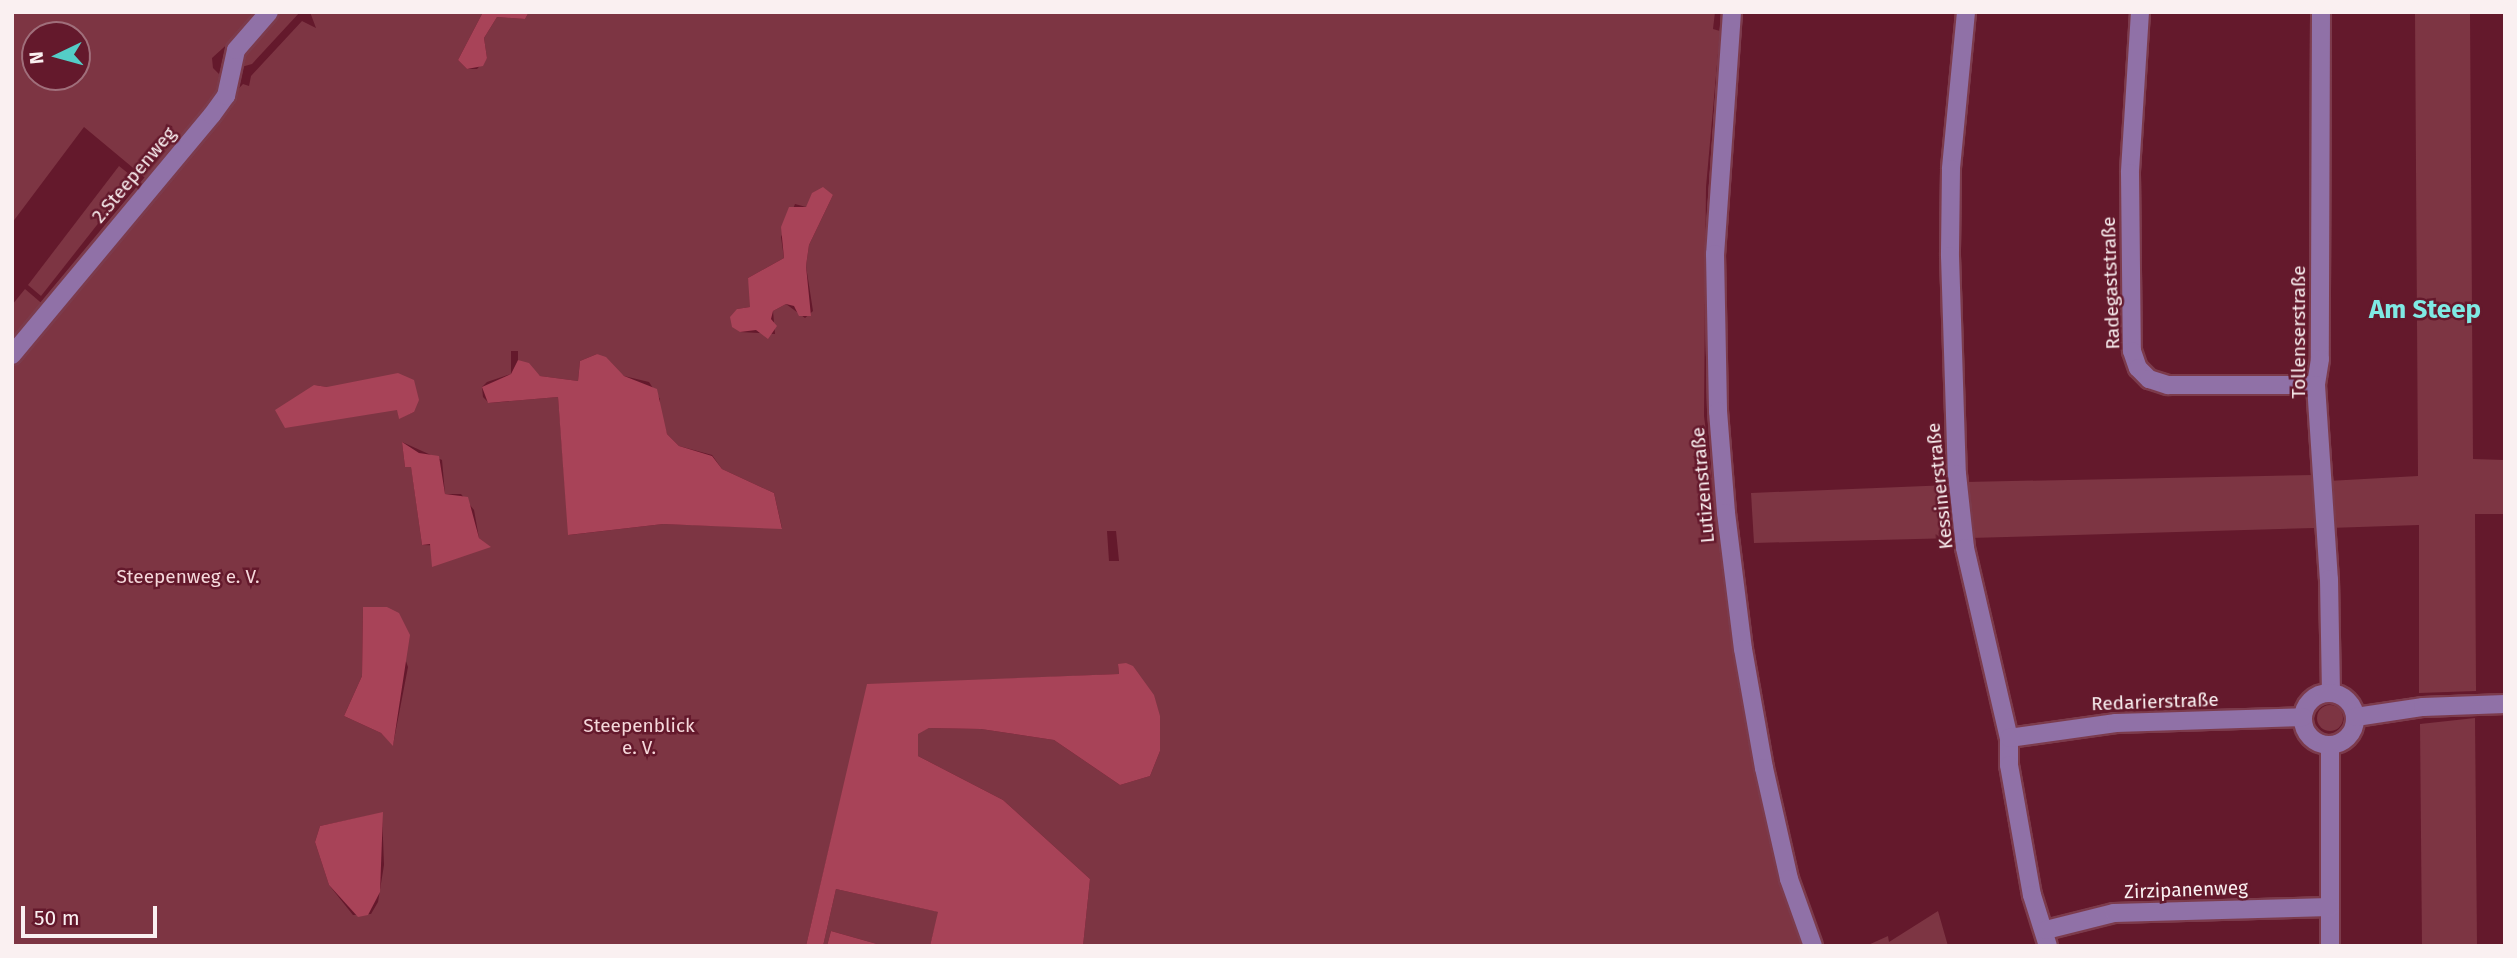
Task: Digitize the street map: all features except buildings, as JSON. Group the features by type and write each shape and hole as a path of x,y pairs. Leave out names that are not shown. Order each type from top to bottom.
{"street":[{"name":"2.Steepenweg","path":"12,355 226,96 236,50 269,12"},
{"name":"Lutizenstraße","path":"1731,12 1715,254 1717,385 1726,513 1741,641 1764,768 1789,879 1813,946"},
{"name":"Kessinerstraße","path":"1966,12 1951,169 1950,256 1957,474 1965,548 2009,738 2009,765 2032,895 2047,938"},
{"name":"Radegaststraße","path":"2140,12 2130,173 2132,351 2138,368 2149,379 2168,385 2316,385"},
{"name":"Tollenserstraße","path":"2321,12 2320,359 2316,385 2320,411 2323,535 2329,579 2331,692"},
{"path":"2331,692 2350,703 2356,717 2352,733 2330,746 2307,734 2303,718 2309,702 2331,692"},
{"path":"2356,717 2423,707 2505,704"},
{"name":"Redarierstraße","path":"2009,738 2116,723 2303,718"},
{"path":"2330,746 2330,946"},
{"name":"Zirzipanenweg","path":"2047,938 2114,914 2330,907"}],"green space":[{"path":"12,12 263,12 212,58 213,68 223,78 219,95 150,182 84,127 12,223"},
{"path":"274,12 300,12 252,64 238,68 235,61"},
{"path":"310,12 483,12 458,60 467,69 477,69 487,58 484,38 497,17 525,19 529,12 1715,12 1713,29 1720,31 1706,187 1704,416 1739,690 1779,882 1802,946 1083,946 1090,879 1003,800 918,756 918,733 929,728 981,729 1054,740 1120,785 1150,776 1160,751 1118,664 1119,674 868,685 806,946 12,946 12,362 229,99 243,84 249,86 251,76 302,21 316,28","holes":["812,193 833,195 809,245 806,266 813,311 805,318 786,304 773,311 775,334 740,332 737,309 750,307 753,300 748,278 784,258 781,237 795,204 806,207 812,202","511,351 518,351 518,360 540,376 578,381 580,361 597,354 624,376 649,382 660,399 659,411 667,434 679,446 712,455 722,469 774,493 782,528 663,524 569,535 558,397 489,403 483,397 482,387 487,382 511,374","314,385 414,412 399,418 398,410","402,442 442,460 445,494 461,494 474,510 479,538 490,547 422,545 411,466 405,467","1107,531 1116,531 1119,561 1109,561","363,607 387,607 408,667 393,745 381,733 344,716 362,676","382,813 384,865 378,902 371,914 353,915 329,885 315,842 320,826"]},
{"path":"2415,12 2470,12 2473,459 2505,460 2505,514 2475,514 2476,691 2419,693 2419,525 2329,528 2328,481 2418,476"},
{"path":"119,166 134,178 41,296 28,285"},
{"path":"25,289 46,307 12,348 12,305"},
{"path":"2314,475 2314,528 1970,538 1965,482"},
{"path":"1950,485 1956,538 1754,543 1751,493"},
{"path":"2330,705 2339,709 2343,718 2339,727 2330,731 2321,727 2317,718 2321,709"},
{"path":"2475,718 2477,946 2422,946 2420,724"},
{"path":"836,889 939,912 930,946 884,946 831,931 827,946 823,946"},
{"path":"1938,911 1948,946 1866,946 1888,936 1889,942"}],"shaded area":[{"path":"483,12 529,12 525,19 497,17 484,38 487,58 483,66 467,69 458,60"},
{"path":"823,187 833,195 809,245 806,266 811,316 799,316 794,306 786,304 773,311 771,319 777,326 768,339 756,330 740,332 732,327 730,317 737,309 750,307 748,278 784,258 781,227 789,207 806,207 812,193"},
{"path":"597,354 606,357 624,376 657,389 667,434 679,446 712,456 722,469 774,493 782,529 663,524 568,535 558,397 488,403 482,387 511,374 518,360 529,363 540,376 578,381 580,361"},
{"path":"398,373 414,380 419,400 414,412 399,419 397,410 285,428 275,410 314,385 327,387"},
{"path":"402,442 419,453 439,456 445,494 468,497 479,538 491,547 432,567 430,544 422,545 411,467 405,467"},
{"path":"363,607 387,607 399,613 410,635 393,746 381,733 344,716 362,676"},
{"path":"1118,664 1133,666 1154,695 1160,716 1160,751 1150,776 1120,785 1054,740 981,729 929,728 918,734 918,756 1003,800 1090,879 1083,946 930,946 938,912 836,889 823,946 806,946 867,684 1119,674"},
{"path":"383,812 380,892 368,915 358,917 329,885 315,842 320,826"},
{"path":"831,931 884,946 827,946"}],"district":[{"name":"Am Steep","path":"2425,310"}],"park label":[{"name":"Steepenweg e. V.","path":"188,577"},
{"name":"Steepenblick e. V.","path":"639,737"}]}
